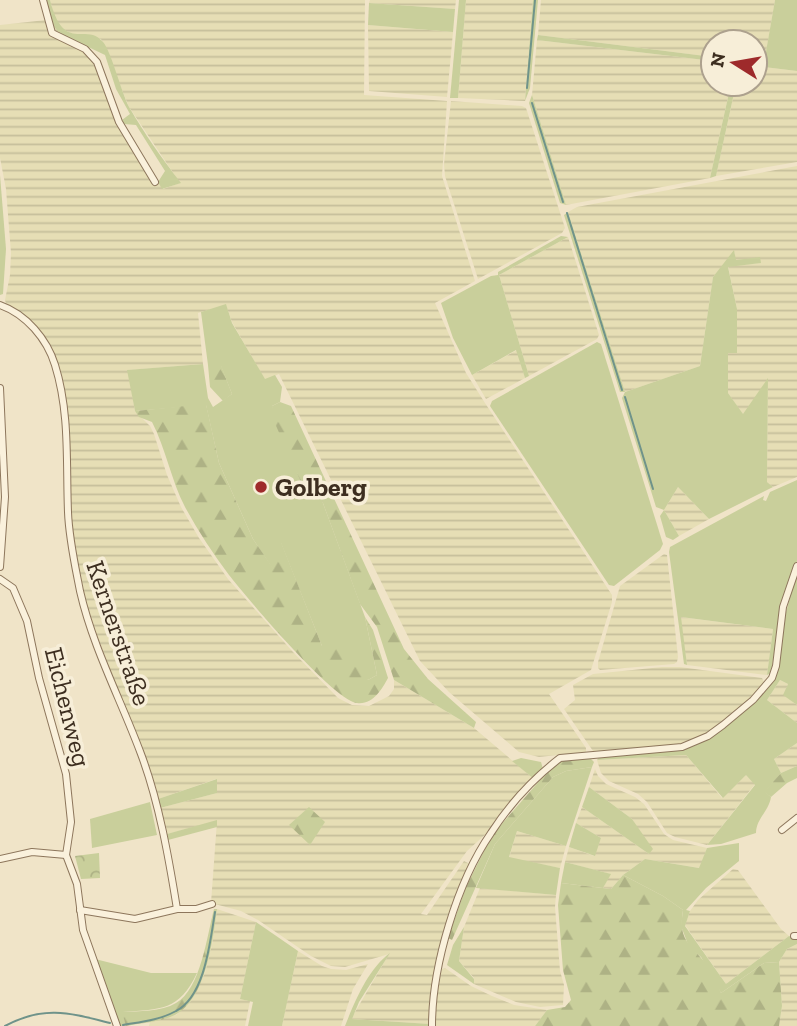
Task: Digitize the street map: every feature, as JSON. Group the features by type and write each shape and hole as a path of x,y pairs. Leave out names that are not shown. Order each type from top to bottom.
{"street":[{"path":"43,0 52,33 85,49 97,62 119,122 155,183"},
{"name":"Kernerstraße","path":"0,305 10,309 36,330 55,363 64,398 68,515 73,557 83,602 99,651 142,757 171,871 177,909"},
{"path":"0,388 0,567"},
{"path":"432,1026 444,947 464,886 489,834 560,758 682,747 708,736 753,700 772,678 783,607 797,566"},
{"name":"Eichenweg","path":"0,579 13,588 27,621 39,678 66,774 71,822 66,855"},
{"path":"782,830 797,818"},
{"path":"0,859 32,852 66,855 76,884 90,955 117,1026"},
{"path":"80,910 135,919 212,904"}],"shaded area":[{"path":"50,0 365,0 364,95 447,101 442,176 475,281 435,303 466,373 612,595 591,670 549,694 586,748 586,752 539,757 519,752 449,692 420,661 279,374 265,380 232,322 226,305 198,313 203,364 128,370 135,411 150,426 181,507 199,538 228,579 338,698 352,705 369,706 389,696 394,689 394,680 474,728 534,779 488,832 467,851 421,914 427,915 464,861 470,864 442,944 430,1024 351,1019 389,954 345,967 331,966 241,911 211,903 217,821 167,834 160,808 217,793 216,779 158,799 85,603 70,514 66,398 49,344 39,330 6,304 5,300 11,253 6,189 0,158 0,25 46,20 87,48 98,60 111,99 128,135 163,189 180,183 129,107 101,39 75,35 62,29 55,19"},
{"path":"370,0 456,0 455,9 369,3"},
{"path":"466,0 533,0 525,101 458,98"},
{"path":"541,0 775,0 769,35 769,28 699,28 699,55 538,35"},
{"path":"368,25 453,32 447,97 369,91"},
{"path":"537,40 699,59 699,98 728,98 710,178 566,205 532,95"},
{"path":"769,68 797,71 797,162 716,176 733,98 769,98"},
{"path":"451,101 526,108 565,228 562,233 478,279 445,176"},
{"path":"797,166 797,477 773,487 767,482 768,380 743,415 728,393 728,353 737,352 737,309 728,266 760,263 735,260 735,252 713,277 700,366 625,392 568,212 577,207"},
{"path":"568,237 599,335 597,339 529,376 499,275"},
{"path":"517,350 525,378 486,399 472,375"},
{"path":"678,487 709,519 679,536 664,510"},
{"path":"664,554 667,555 677,662 600,670 598,662 620,586"},
{"path":"680,617 773,629 767,675 687,665"},
{"path":"662,667 762,678 765,684 708,734 683,744 596,753 593,751 564,709 575,700 573,685 593,674"},
{"path":"780,680 788,684 784,695 797,705 797,723 767,700"},
{"path":"797,743 797,766 781,773 774,759"},
{"path":"686,755 722,798 746,775 755,784 707,845 667,833 647,802 638,794 609,781 601,773 597,760"},
{"path":"595,769 606,784 644,804 664,834 673,840 707,848 700,868 645,859 623,875 611,889 603,888 610,874 565,862 569,847 594,856 601,838 576,823 582,807 649,854 632,819 589,787"},
{"path":"517,831 566,846 560,868 509,858"},
{"path":"733,869 738,870 789,936 726,984 685,925 698,900"},
{"path":"480,888 556,895 560,971 564,985 563,1005 540,1007 516,1002 474,984 474,978 459,961 464,927"},
{"path":"217,909 256,922 240,999 250,1001 245,1026 149,1026 150,1022 176,1015 191,1001 205,973"},
{"path":"797,944 797,1026 779,1026 782,1006 779,962 787,949"},
{"path":"298,951 331,969 346,970 368,964 353,989 341,1026 282,1026"},
{"path":"445,968 471,986 492,996 514,1005 547,1010 535,1026 434,1026 438,985 442,969"}],"green space":[{"path":"45,0 50,0 56,17 68,32 90,34 103,42 129,107 181,183 162,189 158,182 165,171 136,125 124,124 122,120 130,114 116,89 105,55 61,34 53,26"},
{"path":"459,0 466,0 458,98 450,98"},
{"path":"533,0 538,0 530,88 525,101"},
{"path":"775,0 797,0 797,71 769,68 769,34"},
{"path":"369,3 455,9 453,32 368,25"},
{"path":"538,35 699,55 699,59 537,40"},
{"path":"532,95 566,205 560,203 529,103"},
{"path":"728,98 733,98 716,176 710,178"},
{"path":"0,175 6,249 3,294 0,295"},
{"path":"568,212 625,392 620,392 564,215"},
{"path":"561,236 568,237 499,275 529,376 525,378 516,350 472,375 453,338 441,303 491,276 498,275 498,272"},
{"path":"734,250 736,260 760,257 761,263 728,267 737,309 737,353 728,353 728,393 743,414 768,378 767,482 773,487 709,519 678,487 664,510 656,507 622,398 625,392 700,366 713,277"},
{"path":"226,304 232,323 265,379 275,375 282,387 280,402 272,406 301,482 320,495 365,617 377,675 368,680 322,646 281,543 273,569 253,539 219,463 206,405 135,411 127,370 203,364 208,398 213,407 232,394 221,366 208,365 201,312"},
{"path":"597,342 601,344 663,544 660,550 614,586 609,585 490,406 492,401"},
{"path":"208,365 221,365 232,394 223,401 210,387"},
{"path":"280,402 291,406 404,649 428,679 476,722 474,728 394,680 377,627 360,604 320,495 301,482 273,419 272,406"},
{"path":"206,404 219,463 253,539 273,568 271,544 281,542 322,646 349,643 368,680 377,675 365,617 373,630 388,678 383,687 368,701 357,703 345,698 329,685 229,575 185,507 152,422 139,417 135,411"},
{"path":"797,480 797,561 781,607 771,673 767,675 773,629 681,617 687,665 684,664 670,547 764,496 763,500 766,501 770,492"},
{"path":"664,510 679,536 673,540 666,537 660,516"},
{"path":"797,572 797,705 783,695 788,684 780,680 767,700 797,723 797,743 774,759 781,773 765,792 771,797 756,833 721,844 707,845 755,785 746,775 723,798 686,755 597,760 600,756 665,752 694,746 710,738 755,702 774,679 782,627"},
{"path":"521,758 541,762 543,769 534,779 512,761"},
{"path":"590,758 594,762 592,767 566,771 553,777 495,844 452,940 448,938 466,887 492,835 559,761"},
{"path":"797,766 797,778 771,797 764,792 781,773"},
{"path":"592,767 566,846 517,831 509,857 560,868 556,895 476,888 495,844 553,777 566,771"},
{"path":"217,779 217,793 160,808 158,799"},
{"path":"589,787 632,819 653,849 649,854 582,807"},
{"path":"150,802 157,835 92,848 90,819"},
{"path":"309,807 325,822 310,845 289,825"},
{"path":"217,820 217,827 168,840 167,834"},
{"path":"576,823 601,838 595,856 569,847"},
{"path":"739,843 739,861 706,888 686,910 690,911 685,926 726,984 789,936 797,939 797,944 787,949 779,962 764,963 721,993 701,957 689,947 681,926 683,910 623,875 645,859 699,868 707,848"},
{"path":"99,853 100,878 81,879 75,856"},
{"path":"565,862 611,874 603,888 561,883"},
{"path":"623,875 683,910 682,927 685,938 708,967 721,993 764,963 779,962 782,1006 779,1026 535,1026 547,1010 565,1007 571,1000 563,970 558,905 561,883 611,889"},
{"path":"214,909 217,909 206,968 201,983 186,1007 175,1015 157,1021 126,1026 122,1012 164,1008 185,996 202,960"},
{"path":"256,922 298,951 282,1026 248,1026 253,1002 240,999"},
{"path":"464,927 459,961 474,979 474,984 447,965 453,945"},
{"path":"390,953 359,1002 352,1019 430,1026 345,1026 369,977"},
{"path":"95,959 151,973 197,973 176,1001 168,1006 123,1012 126,1026 119,1026"}],"waterway":[{"path":"527,88 535,0"},
{"path":"532,103 563,202"},
{"path":"567,213 622,390"},
{"path":"625,397 653,489"},
{"path":"123,1025 163,1017 186,1004 200,981 215,912"},
{"path":"5,1026 19,1019 45,1013 69,1014 110,1023"}],"place":[{"name":"Golberg","path":"261,487"}]}
